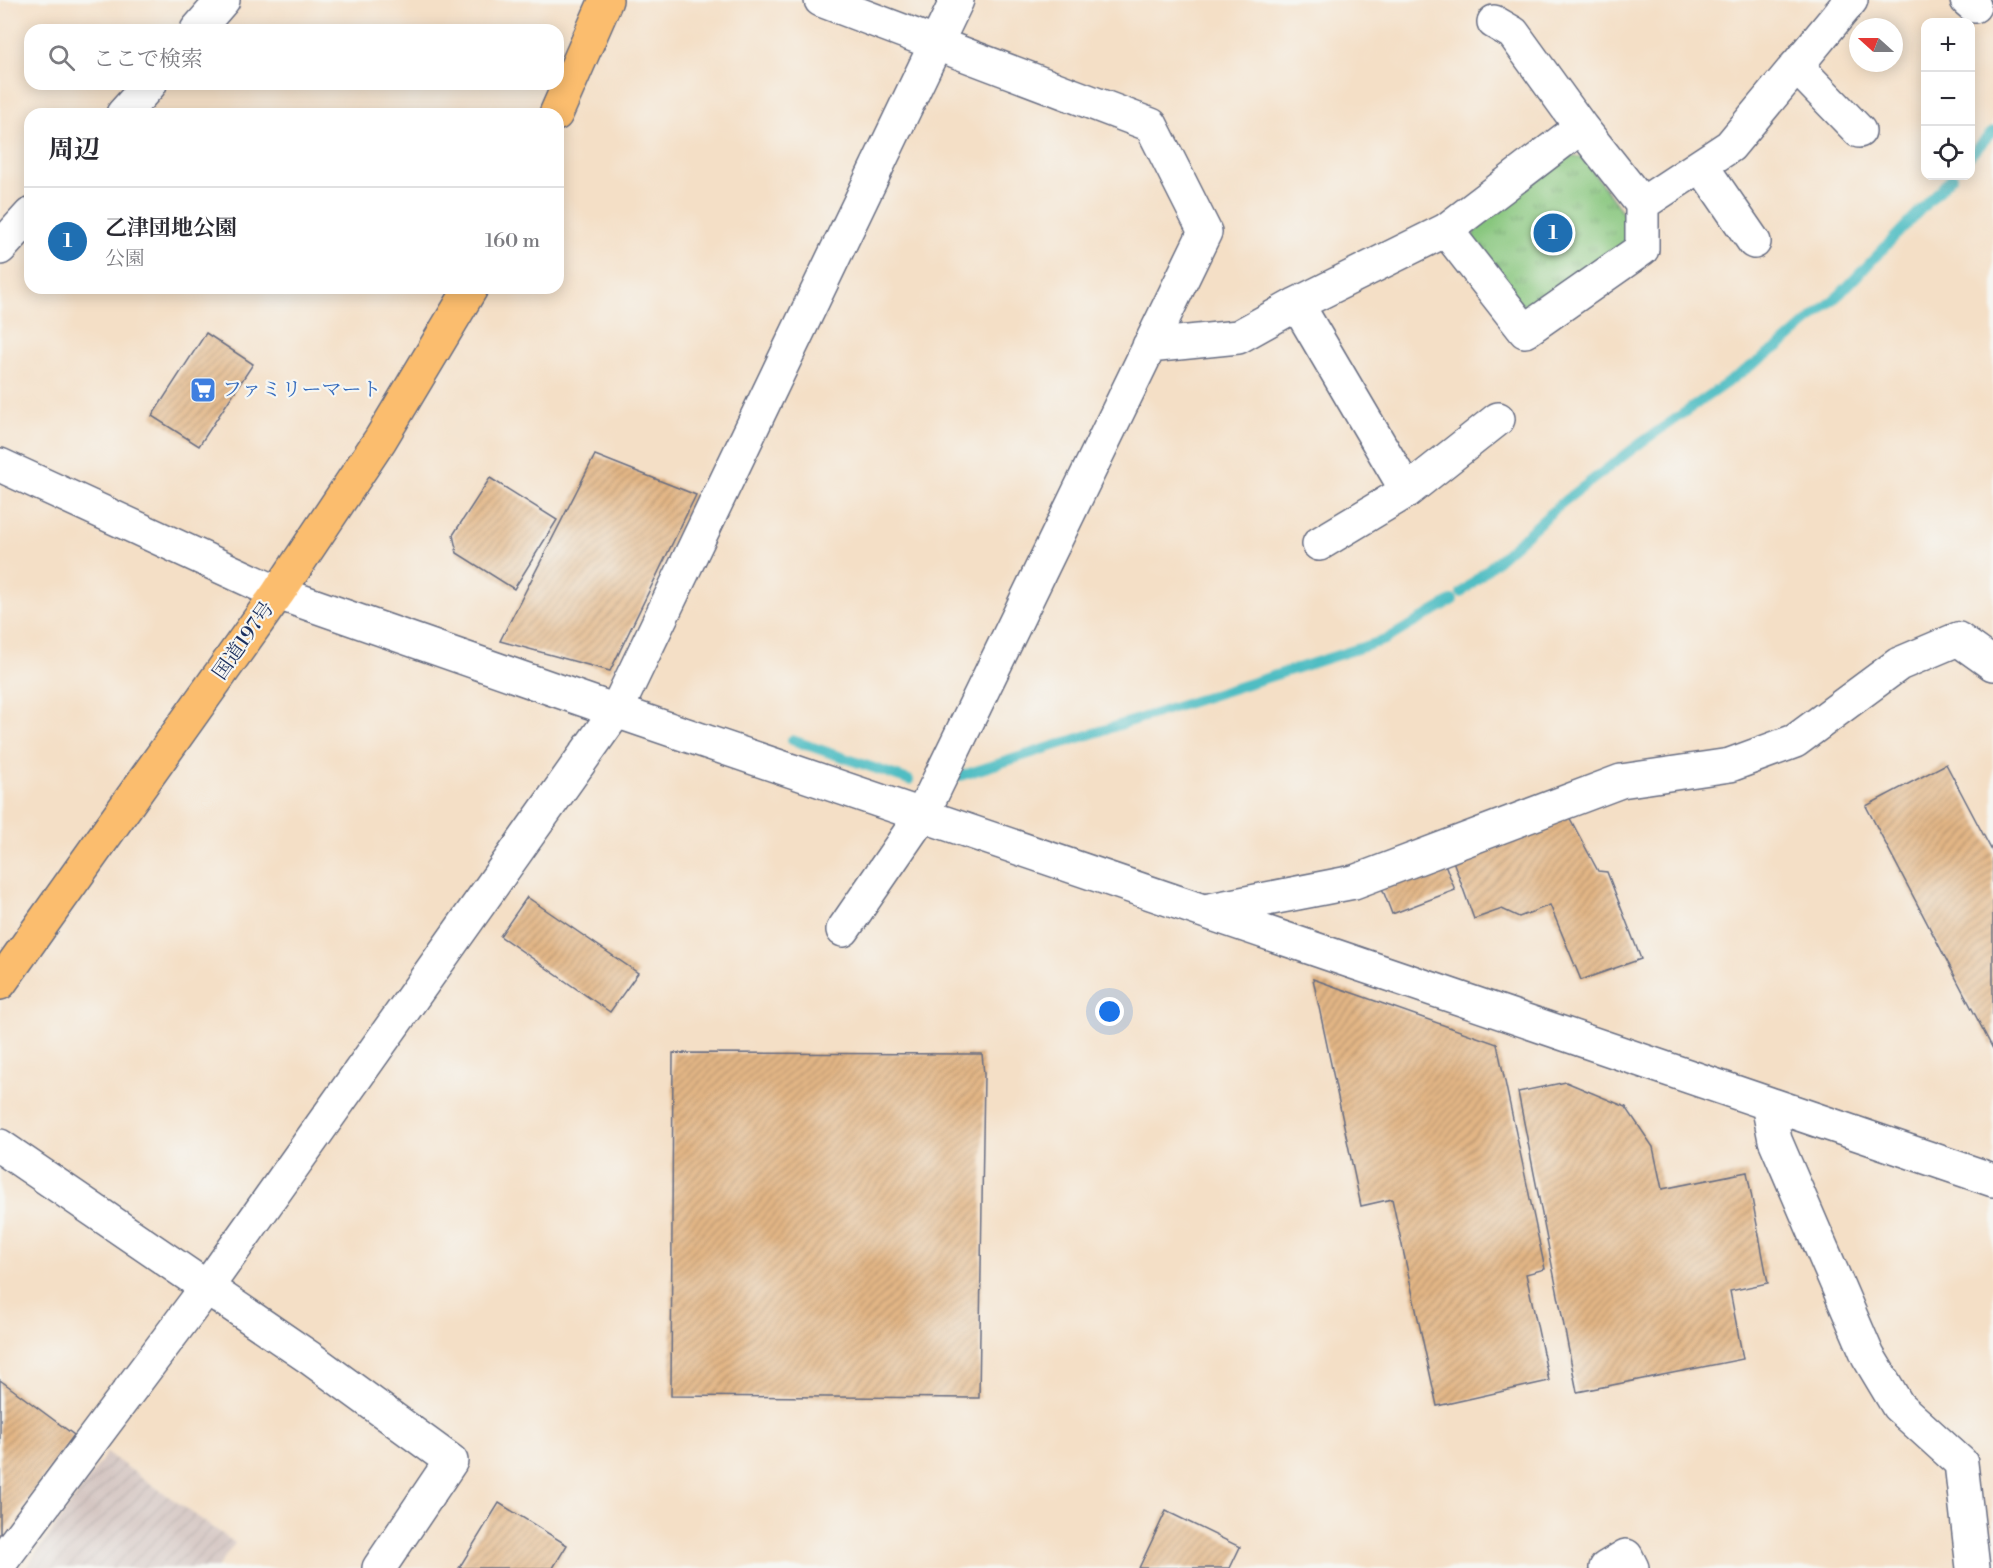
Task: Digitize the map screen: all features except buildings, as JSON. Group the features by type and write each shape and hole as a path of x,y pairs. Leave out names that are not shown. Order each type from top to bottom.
{"highway":[{"path":"559,108 606,0"},
{"name":"国道197号","path":"0,983 279,593 380,440 467,294"}],"street":[{"path":"202,24 223,0"},
{"path":"821,0 1151,125 1205,232 922,815 843,930"},
{"path":"0,1563 207,1287 616,711 957,0"},
{"path":"1642,204 1730,146 1851,0"},
{"path":"1446,230 1525,330 1642,249 1642,204 1581,127 1513,33 1494,22"},
{"path":"1796,66 1859,131"},
{"path":"128,108 145,90"},
{"path":"1149,346 1238,337 1297,304 1446,230 1581,127"},
{"path":"1701,165 1754,242"},
{"path":"0,248 24,222"},
{"path":"1297,304 1407,491"},
{"path":"1319,544 1407,491 1498,419"},
{"path":"0,465 279,593 616,711 1993,1180"},
{"path":"1203,911 1354,882 1621,781 1730,765 1795,741 1899,664 1958,639 1993,664"},
{"path":"1768,1104 1775,1140 1868,1356 1898,1406 1961,1463 1973,1568"},
{"path":"0,1146 310,1358 451,1461 379,1568"},
{"path":"1606,1568 1626,1556 1632,1568"}],"shaded area":[{"path":"107,1453 235,1543 217,1568 26,1568"}],"green space":[{"path":"1566,156 1582,157 1631,224 1631,241 1535,309 1520,304 1472,241 1476,225"}],"waterway":[{"path":"1975,151 1993,131"},
{"path":"1461,593 1562,503 1642,442 1784,343 1840,294 1949,180"},
{"path":"960,776 1385,640 1453,600"},
{"path":"792,740 909,780"}],"place":[{"name":"乙津団地公園","path":"1553,233"},
{"name":"ファミリーマート","path":"203,390"}]}
